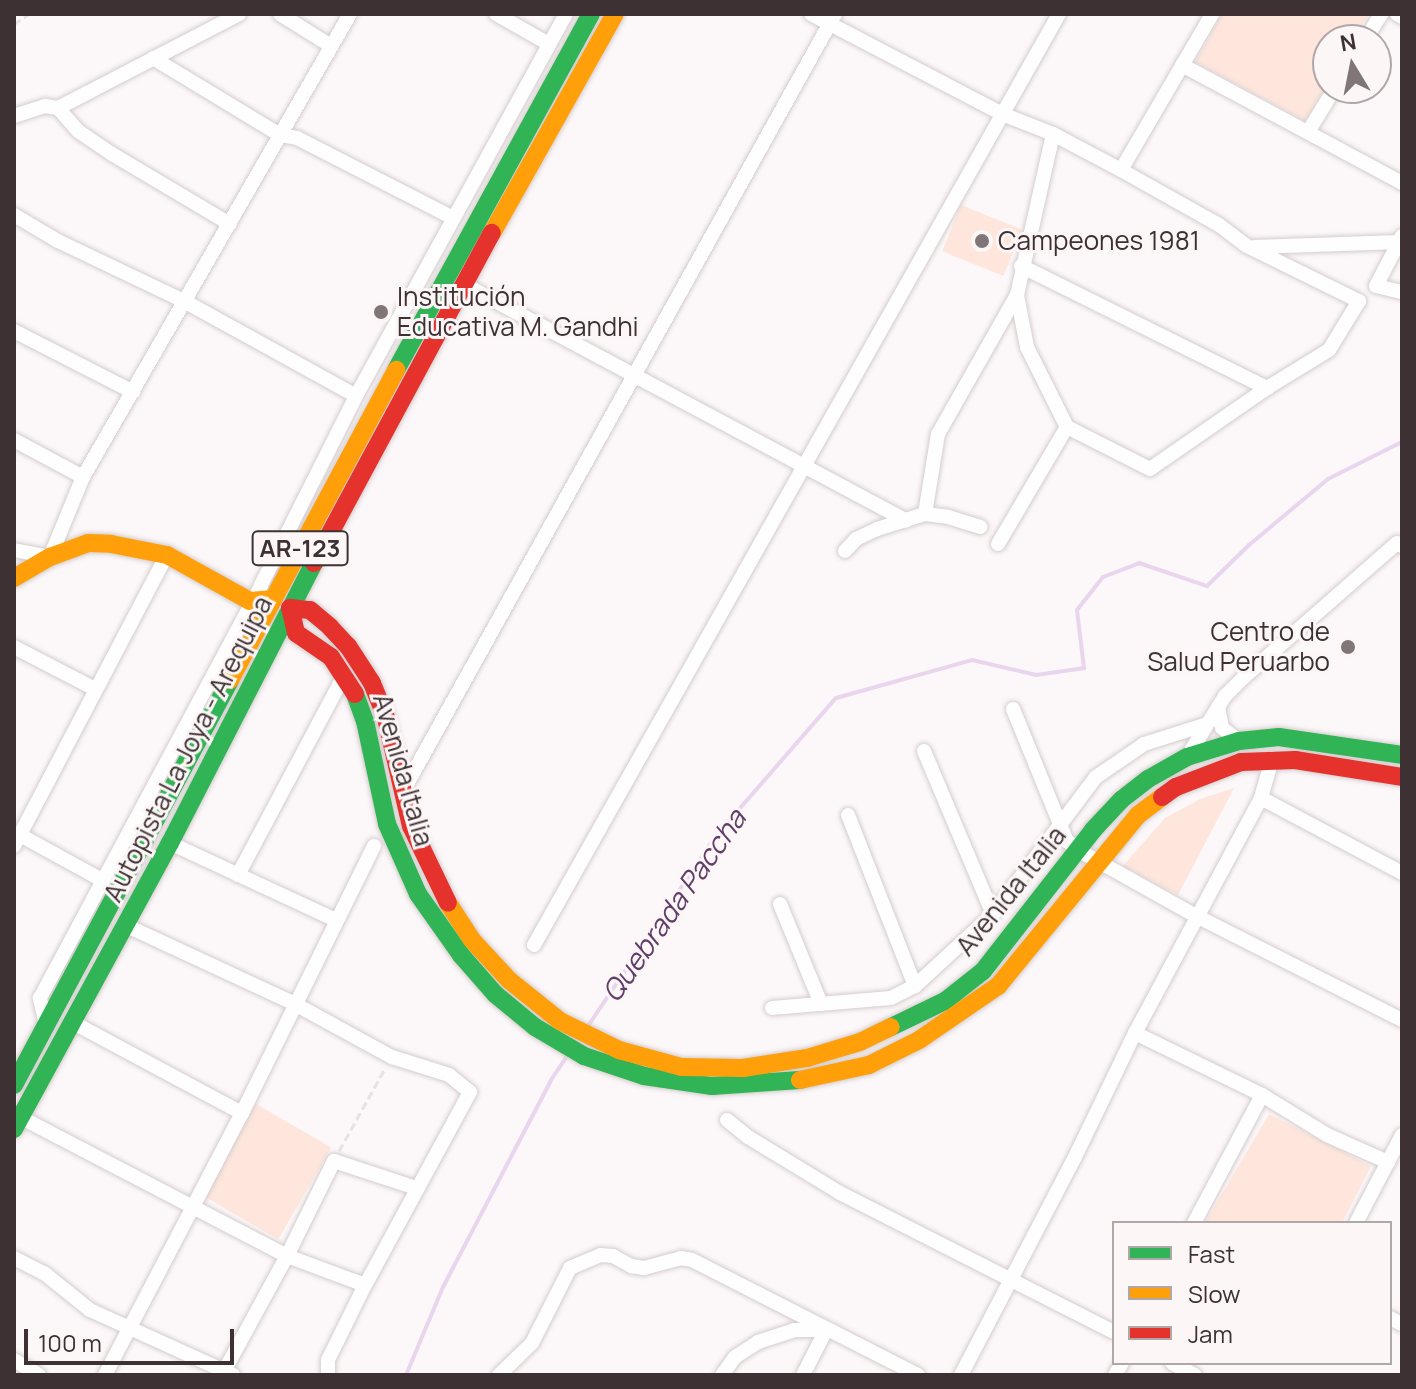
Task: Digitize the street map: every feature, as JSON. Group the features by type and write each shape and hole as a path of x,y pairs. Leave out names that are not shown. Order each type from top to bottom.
{"main road":[{"name":"Autopista La Joya - Arequipa","path":"14,1085 262,595 591,14"},
{"name":"Autopista La Joya - Arequipa","path":"17,1123 170,843 290,608 615,14"},
{"path":"14,578 50,557 88,543 144,548 262,595"},
{"name":"Avenida Italia","path":"1402,755 1299,738 1239,741 1187,757 1148,779 1121,800 1078,850 1002,950 975,978 945,1001 860,1042 807,1058 743,1068 681,1067 631,1054 560,1021 466,948 427,864 401,794 379,697 360,662 330,627 310,610 290,608 296,633 331,657 344,676 365,721 387,824 418,894 466,948 495,994 535,1027 584,1056 644,1076 712,1086 786,1083 869,1065 955,1018 998,986 1125,827 1176,787 1220,768 1272,759 1402,777"}],"street":[{"path":"14,116 45,106 58,108 239,14"},
{"path":"280,14 331,46"},
{"path":"14,550 50,557 83,477 350,14"},
{"path":"496,14 549,44"},
{"path":"46,1026 40,998 102,880 262,595 356,396 566,14"},
{"path":"811,14 832,18 1002,114 1053,134 1121,170 1219,225 1247,246 1359,301 1329,350 1267,388 1150,469 1067,427 1027,347 1017,295 1021,266 1053,134"},
{"path":"534,945 1059,14"},
{"path":"1121,170 1212,14"},
{"path":"1397,14 1402,17"},
{"path":"387,824 832,18"},
{"path":"153,58 280,135 297,138 453,218"},
{"path":"1182,65 1402,183"},
{"path":"1308,132 1325,104"},
{"path":"58,108 78,131 112,154 230,224"},
{"path":"14,215 58,241 184,301 356,396"},
{"path":"1247,246 1276,249 1400,239"},
{"path":"1400,239 1376,286 1402,292"},
{"path":"1021,266 1267,388"},
{"path":"465,285 632,377 906,520"},
{"path":"925,514 938,434 1017,295"},
{"path":"14,331 133,392"},
{"path":"998,544 1067,427"},
{"path":"14,440 83,477"},
{"path":"845,551 856,539 877,529 925,514 980,527"},
{"path":"1187,757 1204,725 1244,677 1397,543 1402,546"},
{"path":"102,880 17,840 167,555"},
{"path":"14,647 95,689"},
{"path":"238,875 344,676"},
{"path":"1218,707 1222,728 1239,741"},
{"path":"1013,709 1067,841 1078,850 1196,916 1402,1020"},
{"path":"772,1008 891,998 915,986 993,914 1062,826 1077,800 1115,761 1144,744 1204,725"},
{"path":"924,751 993,914"},
{"path":"961,1375 1012,1281 1135,1033 1261,798 1272,759"},
{"path":"1261,798 1402,873"},
{"path":"848,815 915,986"},
{"path":"170,843 336,920"},
{"path":"105,1375 242,1113 374,846"},
{"path":"780,904 821,1004"},
{"path":"125,925 295,1004 392,1057 449,1075 470,1092 365,1285 328,1360 328,1375"},
{"path":"72,1022 242,1113"},
{"path":"1135,1033 1262,1095 1327,1135 1388,1162"},
{"path":"1195,1221 1262,1095"},
{"path":"727,1120 748,1137 840,1193 1112,1331"},
{"path":"17,1123 192,1206 287,1256 365,1285"},
{"path":"1357,1221 1402,1135"},
{"path":"14,1258 44,1273 90,1310 226,1373 334,1161 416,1188"},
{"path":"499,1375 532,1343 570,1268 600,1255 613,1256 631,1266 644,1268 681,1258 692,1260 918,1375"},
{"path":"722,1375 735,1357 758,1342 794,1330 826,1330"},
{"path":"803,1375 826,1330"},
{"path":"14,1360 39,1375"},
{"path":"1176,1365 1195,1375"}],"path":[{"path":"14,24 29,14"},
{"path":"334,1161 392,1057"}],"shaded area":[{"path":"1222,14 1369,14 1363,24 1312,24 1312,104 1315,104 1305,121 1195,62"},
{"name":"Campeones 1981","path":"961,205 1022,230 1003,276 942,251"},
{"path":"1234,788 1178,895 1123,866 1165,818 1200,799"},
{"path":"256,1104 331,1148 278,1239 203,1196"},
{"path":"1269,1114 1371,1166 1343,1221 1206,1221"}],"waterway":[{"name":"Quebrada Paccha","path":"588,1026 715,837 836,698 972,660 1036,675 1084,668 1077,610 1103,577 1139,563 1207,586 1249,545 1328,479 1402,442"},
{"name":"Quebrada Paccha","path":"406,1375 443,1287 551,1080 567,1056"}],"traffic: fast":[{"path":"396,370 591,14"},
{"path":"14,1129 170,843 314,563"},
{"path":"14,1085 230,680"},
{"path":"355,694 365,721 387,824 418,894 461,955 495,994 535,1027 584,1056 644,1076 712,1086 800,1080"},
{"path":"891,1027 945,1001 983,971 1093,830 1121,800 1148,779 1187,757 1239,741 1279,737 1402,755"}],"traffic: slow":[{"path":"492,233 615,14"},
{"path":"230,680 396,370"},
{"path":"14,578 50,557 88,543 111,544 167,555 250,601 273,599"},
{"path":"800,1080 869,1065 919,1040 998,986 1138,815 1162,797"},
{"path":"448,903 472,940 509,980 560,1021 619,1050 681,1067 743,1068 807,1058 860,1042 891,1027"}],"traffic: jam":[{"path":"314,563 492,233"},
{"path":"355,694 331,657 296,633 290,608 310,610 330,627 348,646 372,683 386,718 411,826 448,903"},
{"path":"1162,797 1176,787 1241,762 1295,760 1402,777"}],"place":[{"name":"Campeones 1981","path":"982,241"},
{"name":"Institución Educativa M. Gandhi","path":"381,312"},
{"name":"Centro de Salud Peruarbo","path":"1348,647"}]}
